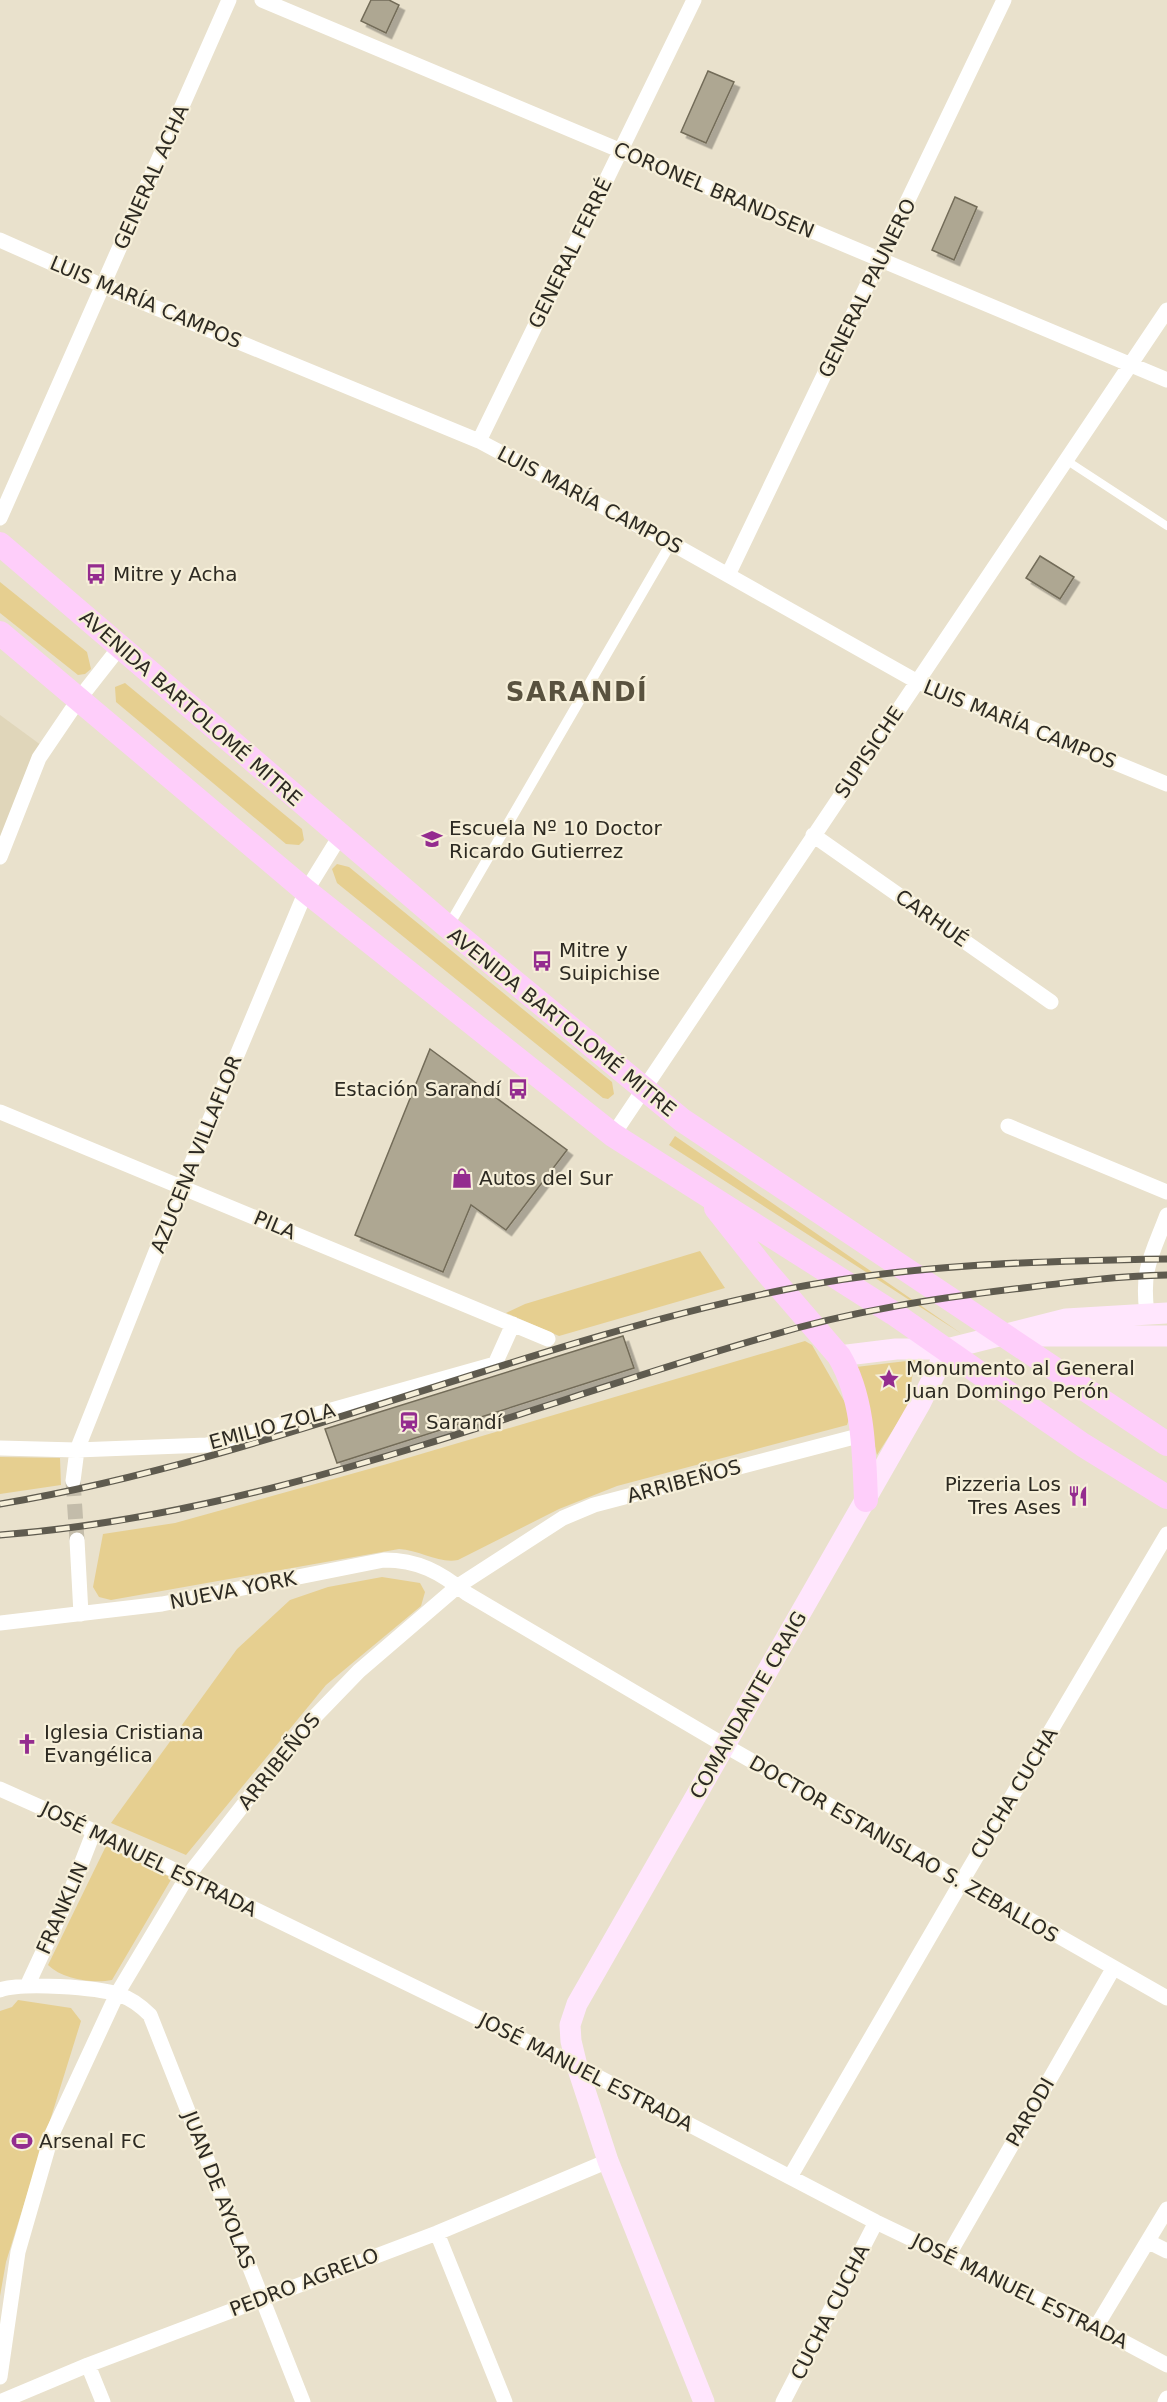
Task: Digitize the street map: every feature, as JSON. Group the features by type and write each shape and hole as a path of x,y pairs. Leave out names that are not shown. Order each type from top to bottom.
{"main road":[{"name":"AVENIDA BARTOLOMÉ MITRE","path":"0,544 340,836 644,1090 692,1126 1167,1444"},
{"path":"0,633 306,891 613,1135 947,1349 1083,1445 1167,1497"},
{"path":"705,1194 764,1269 839,1356 849,1372 862,1435 866,1500"},
{"path":"839,1356 896,1349 947,1349 1066,1319 1157,1313"},
{"path":"1003,1335 1167,1336"},
{"name":"COMANDANTE CRAIG","path":"704,2402 608,2161 577,2066 570,2025 577,2004 866,1500 920,1404 947,1349"}],"street":[{"name":"GENERAL ACHA","path":"0,518 229,0"},
{"name":"CORONEL BRANDSEN","path":"262,0 1167,380"},
{"name":"GENERAL FERRÉ","path":"479,441 694,0"},
{"name":"GENERAL PAUNERO","path":"728,575 1004,0"},
{"name":"LUIS MARÍA CAMPOS","path":"0,240 103,286 479,441 671,543 916,681 1167,784"},
{"name":"SUPISICHE","path":"613,1135 1167,310"},
{"path":"448,927 671,543"},
{"path":"0,857 39,758 79,699 119,648"},
{"name":"CARHUÉ","path":"813,835 1051,1002"},
{"name":"AZUCENA VILLAFLOR","path":"73,1481 76,1450 182,1186 306,891 340,836"},
{"name":"PILA","path":"0,1112 548,1339"},
{"path":"1008,1126 1167,1192"},
{"path":"1157,1313 1143,1285 1145,1272 1167,1215"},
{"name":"EMILIO ZOLA","path":"0,1448 76,1450 207,1445 495,1364 513,1324"},
{"name":"ARRIBEÑOS","path":"0,2377 18,2252 37,2180 52,2134 117,1994 187,1877 301,1731 341,1687 458,1586 563,1518 594,1505 862,1435"},
{"name":"CUCHA CUCHA","path":"790,2177 1167,1534"},
{"path":"77,1540 81,1614"},
{"name":"NUEVA YORK","path":"0,1623 208,1596 384,1560 404,1560 425,1566 442,1574 458,1586"},
{"name":"DOCTOR ESTANISLAO S. ZEBALLOS","path":"458,1586 724,1745 1167,1998"},
{"name":"JOSÉ MANUEL ESTRADA","path":"0,1789 94,1832 577,2066 876,2222 1096,2327 1167,2365"},
{"name":"FRANKLIN","path":"28,1984 68,1898 94,1832"},
{"name":"PARODI","path":"948,2256 1113,1969"},
{"path":"0,1990 28,1984 117,1994"},
{"name":"JUAN DE AYOLAS","path":"117,1994 132,2000 150,2015 303,2402"},
{"name":"PEDRO AGRELO","path":"0,2402 261,2298 437,2233 608,2161"},
{"path":"1096,2327 1167,2209"},
{"name":"CUCHA CUCHA","path":"783,2402 876,2222"},
{"path":"437,2233 505,2402"},
{"path":"1149,2242 1167,2251"},
{"path":"88,2365 103,2402"}],"lane":[{"path":"1066,460 1167,526"}],"shaded area":[{"path":"0,582 87,652 91,669 85,674 78,675 0,613"},
{"path":"125,683 302,829 304,840 299,845 286,844 116,702 115,687"},
{"path":"0,715 45,748 0,851"},
{"path":"337,864 349,867 612,1082 614,1094 608,1099 603,1098 337,883 332,869"},
{"path":"675,1136 962,1334 669,1145"},
{"path":"700,1251 725,1288 559,1336 506,1313 525,1304"},
{"path":"805,1341 812,1345 851,1413 847,1425 617,1486 559,1509 458,1560 437,1559 399,1549 111,1600 99,1597 93,1587 103,1534 175,1523 387,1464"},
{"path":"915,1360 907,1408 877,1455 856,1367"},
{"path":"0,1457 60,1458 61,1485 0,1494"},
{"path":"382,1577 420,1583 425,1592 421,1606 326,1685 186,1855 111,1823 237,1649 290,1600 328,1587"},
{"path":"106,1846 172,1878 112,1980 96,1981 69,1977 48,1965"},
{"name":"Arsenal FC","path":"18,2000 71,2008 81,2021 6,2262 0,2296 0,2011 12,2007"}],"building":[{"path":"371,0 389,0 399,5 386,33 361,21"},
{"path":"708,71 734,82 706,143 681,132"},
{"path":"955,197 977,207 954,260 932,250"},
{"path":"1040,556 1074,577 1060,599 1026,578"},
{"name":"Autos del Sur","path":"430,1049 567,1150 506,1230 471,1205 443,1272 355,1235"},
{"path":"623,1336 634,1368 337,1463 325,1429"}],"tunnel":[{"path":"73,1481 77,1540"}],"railway":[{"path":"0,1504 100,1484 198,1459 296,1431 587,1340 684,1313 783,1290 831,1281 927,1269 1023,1263 1167,1259"},
{"path":"0,1535 99,1524 196,1506 293,1482 389,1455 674,1365 831,1319 894,1306 991,1292 1095,1280 1167,1275"}],"place":[{"name":"Mitre y Acha","path":"96,574"},
{"name":"Escuela Nº 10 Doctor Ricardo Gutierrez","path":"432,839"},
{"name":"Mitre y Suipichise","path":"542,961"},
{"name":"Estación Sarandí","path":"518,1089"},
{"name":"Autos del Sur","path":"462,1178"},
{"name":"Monumento al General Juan Domingo Perón","path":"889,1379"},
{"name":"Sarandí","path":"409,1422"},
{"name":"Pizzeria Los Tres Ases","path":"1078,1496"},
{"name":"Iglesia Cristiana Evangélica","path":"27,1744"},
{"name":"Arsenal FC","path":"22,2141"}],"district":[{"name":"SARANDÍ","path":"577,692"}]}
